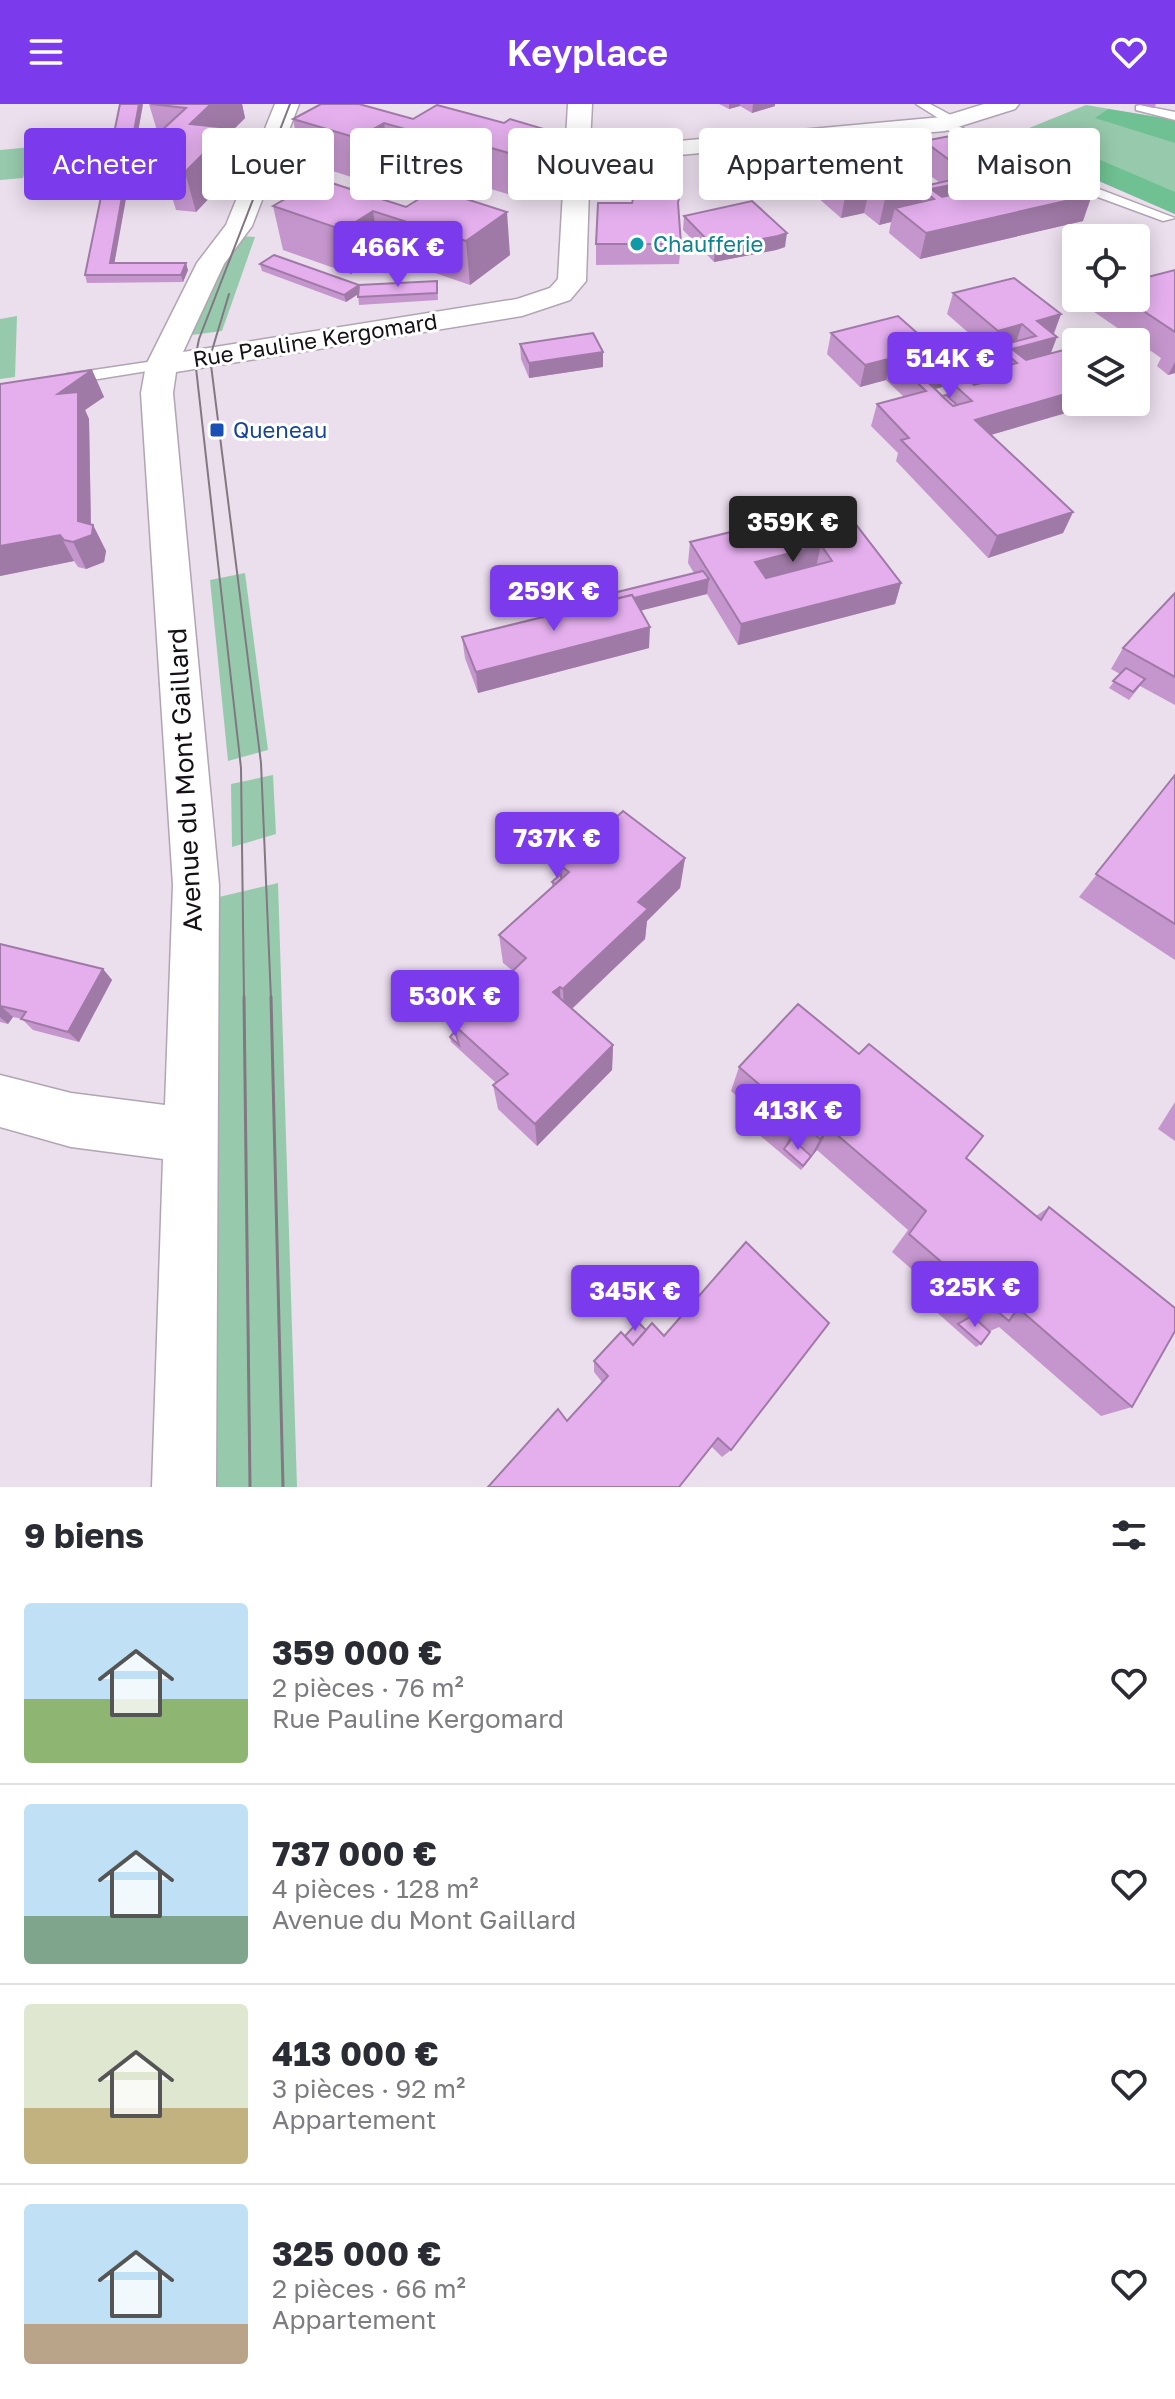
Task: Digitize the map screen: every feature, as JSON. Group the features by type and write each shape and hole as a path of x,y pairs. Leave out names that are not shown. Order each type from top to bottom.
{"street":[{"name":"Avenue du Mont Gaillard","path":"184,1487 196,885 190,778 157,393 161,365 211,263 239,226 287,104"},
{"name":"Rue Pauline Kergomard","path":"578,128 580,104"},
{"path":"683,148 950,123 1007,104"},
{"name":"Rue Pauline Kergomard","path":"161,365 522,307 560,294 572,281 575,200"},
{"path":"0,1101 71,1120 191,1135"}],"lane":[{"path":"922,104 950,123 1053,176 1168,218"},
{"path":"1140,108 1175,116"},
{"path":"44,382 161,365"}],"green space":[{"path":"1086,105 1175,120 1175,214 1100,181 1100,128 1029,128"},
{"path":"1108,109 1175,120 1175,143 1095,118"},
{"path":"24,148 23,178 0,180 0,150"},
{"path":"1100,160 1175,192 1175,214 1100,181"},
{"path":"241,236 255,237 222,331 184,336 193,314"},
{"path":"17,316 15,377 0,379 0,319"},
{"path":"245,573 268,750 228,761 210,580"},
{"path":"273,775 276,834 232,847 231,784"},
{"path":"278,883 297,1487 213,1487 219,897"}],"building":[{"path":"120,104 139,104 135,128 115,128"},
{"path":"151,104 211,104 190,124 229,128 202,128 202,155 186,171 186,128 164,128 186,108"},
{"path":"321,104 359,104 413,119 437,105 504,123 510,119 541,128 508,128 508,153 492,148 492,128 402,128 384,123 375,128 350,128 350,136 334,131 334,128 293,119"},
{"path":"948,136 948,159 932,147 932,139"},
{"path":"948,181 948,185 932,189 932,184"},
{"path":"334,184 350,189 350,200 384,200 406,207 417,200 469,200 507,212 466,241 373,211 343,230 273,206 283,200 334,200"},
{"path":"932,190 942,197 948,196 948,200 1070,200 926,233 895,208 934,199"},
{"path":"100,200 121,200 110,263 186,263 181,275 85,275"},
{"path":"633,200 679,200 681,244 596,244 598,203 632,203"},
{"path":"752,201 787,233 715,248 684,216"},
{"path":"274,255 359,285 344,295 260,264"},
{"path":"1175,270 1175,332 1145,312 1150,312 1150,276"},
{"path":"1014,278 1061,314 1037,321 1057,337 1012,349 1026,360 1062,350 1062,395 975,420 1073,512 997,536 901,440 909,438 877,404 926,391 892,358 865,365 831,333 898,316 933,347 906,354 919,367 1036,336 1022,324 998,331 953,293","holes":["1003,351 1017,363 998,368 1006,376 974,385 965,377 950,381 972,401 953,406 919,374"]},
{"path":"437,281 437,293 358,297 359,285"},
{"path":"593,333 603,352 529,363 520,344"},
{"path":"92,370 58,394 78,392 78,521 93,525 92,535 73,542 64,540 60,535 0,546 0,384"},
{"path":"946,395 957,405 953,406 942,396"},
{"path":"841,505 901,583 741,624 690,542","holes":["821,545 832,561 766,578 755,562"]},
{"path":"703,571 709,579 547,616 544,610"},
{"path":"1175,593 1175,677 1123,648"},
{"path":"632,595 650,627 476,672 462,637"},
{"path":"1126,668 1145,679 1133,692 1113,681"},
{"path":"1175,775 1175,924 1096,874"},
{"path":"623,811 685,858 638,902 648,909 563,989 560,987 553,992 613,1045 535,1124 493,1085 508,1074 454,1025 472,1008 462,999 485,978 496,987 526,958 499,935 569,872 560,865 575,852 565,845 584,828 596,836"},
{"path":"0,944 103,969 68,1032 21,1019 26,1012 0,1007"},
{"path":"798,1004 859,1054 869,1044 983,1136 966,1158 1041,1220 1049,1207 1175,1308 1175,1331 1132,1407 1018,1308 1009,1321 985,1301 975,1313 944,1286 953,1272 909,1234 926,1211 829,1128 820,1139 800,1121 792,1132 766,1110 776,1099 739,1067"},
{"path":"455,1031 459,1045 450,1037"},
{"path":"792,1139 811,1156 803,1166 784,1149"},
{"path":"746,1242 829,1323 731,1450 718,1438 679,1487 488,1487 558,1409 567,1421 608,1376 594,1361 621,1332 633,1345 652,1323 664,1336"},
{"path":"972,1316 990,1332 981,1344 958,1324"},
{"path":"638,1322 646,1330 633,1345 625,1336"}],"tram line":[{"path":"244,999 241,768 195,359 199,339 290,104"},
{"path":"229,294 210,357 261,763 271,999"},
{"path":"244,997 250,1487"},
{"path":"271,997 283,1487"}],"place":[{"name":"Chaufferie","path":"637,244"},
{"name":"Queneau","path":"217,430"}]}
